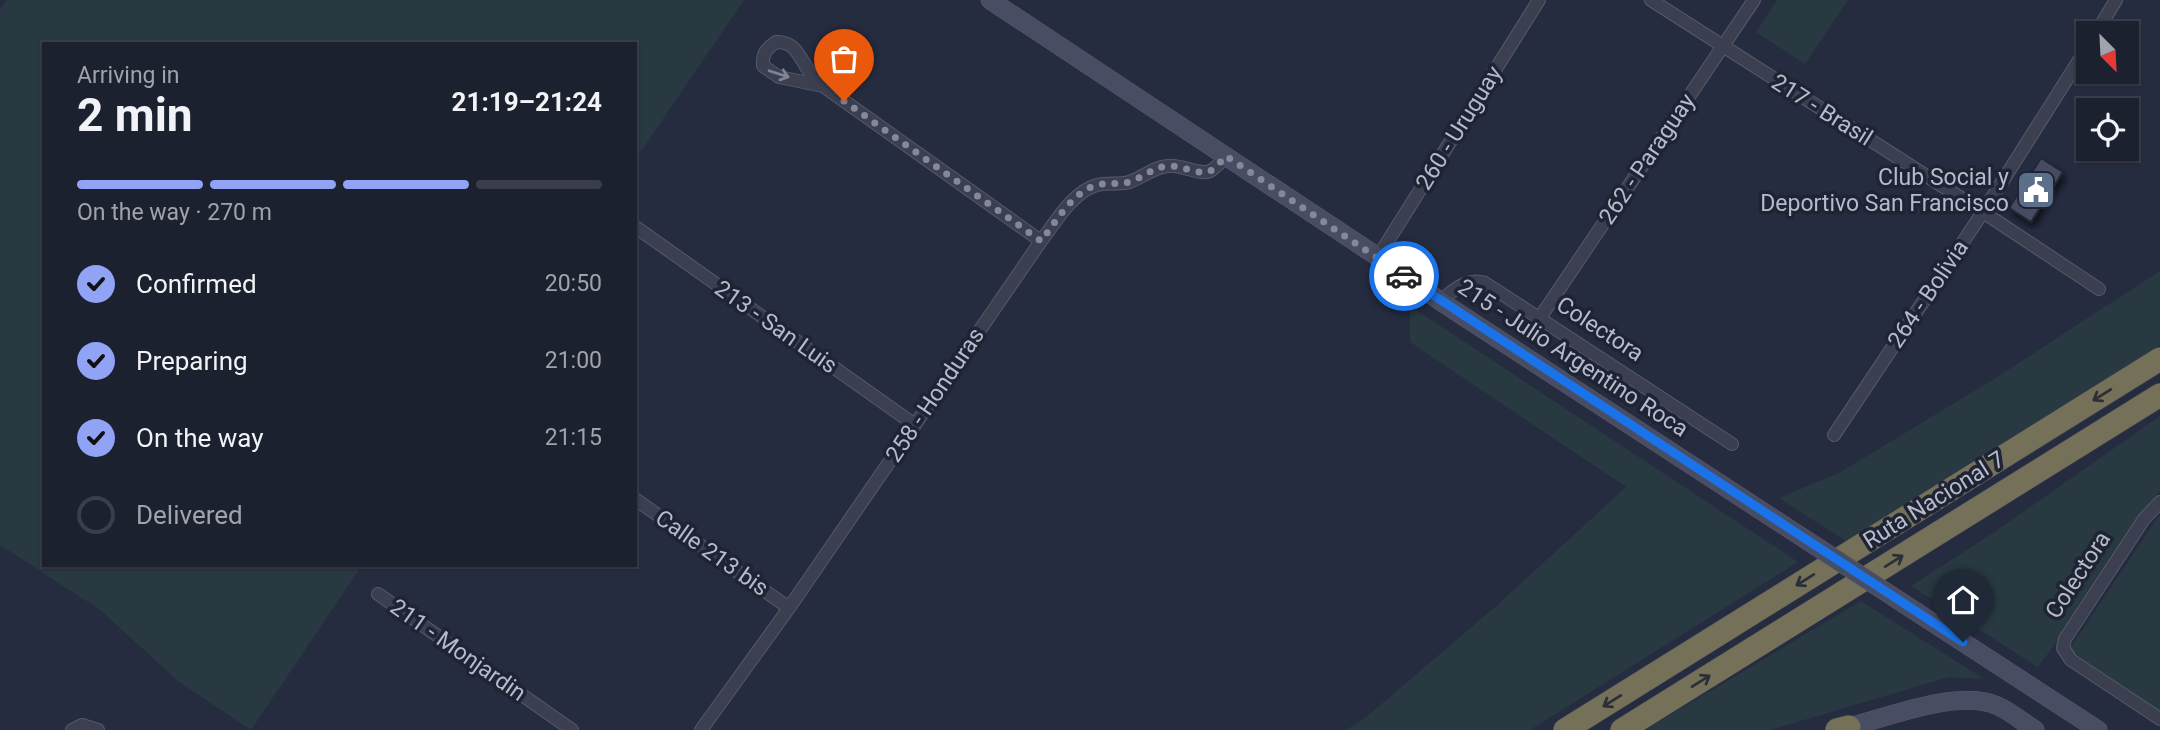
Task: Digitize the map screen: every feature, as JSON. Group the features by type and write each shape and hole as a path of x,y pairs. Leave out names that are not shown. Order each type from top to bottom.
{"highway":[{"name":"Ruta Nacional 7","path":"1565,730 2160,359"},
{"name":"Ruta Nacional 7","path":"1622,730 2160,395"}],"street":[{"name":"215 - Julio Argentino Roca","path":"990,0 1378,257 1440,301 2098,730"},
{"name":"260 - Uruguay","path":"1378,257 1539,0"},
{"name":"217 - Brasil","path":"1651,0 2099,289"},
{"name":"262 - Paraguay","path":"1539,319 1754,0"},
{"path":"2103,21 2116,0"},
{"path":"823,86 770,73 763,66 762,57 768,47 776,42 790,44 798,52 811,75 823,86 1041,241"},
{"name":"264 - Bolivia","path":"1834,435 1983,212 2076,65"},
{"name":"258 - Honduras","path":"701,730 789,608 1041,241 1083,191 1099,184 1133,181 1156,167 1172,165 1184,166 1201,173 1210,171 1226,156"},
{"name":"213 - San Luis","path":"637,228 915,425"},
{"name":"Colectora","path":"1440,301 1462,284 1475,280 1485,283 1732,444"},
{"name":"Calle 213 bis","path":"637,500 789,608"},
{"name":"Colectora","path":"2160,502 2144,519 2065,639 2063,648 2071,660 2160,719"},
{"name":"211 - Monjardin","path":"378,594 572,730"},
{"path":"1844,729 1929,705 1966,700 1998,706 2035,730"},
{"path":"72,730 82,725 98,730"}],"shaded area":[{"path":"7,0 744,0 637,157 637,42 42,42 42,567 361,567 251,730 178,681 99,609 0,545 0,10"},
{"path":"1777,0 1848,0 1805,64 1756,32"},
{"path":"2160,271 2160,345 1846,541 1779,498 1839,473 1994,379"},
{"path":"1410,306 1798,562 1530,730 1346,730 1365,718 1495,607 1626,487 1410,342"},
{"path":"2160,416 2160,491 2038,667 1911,586 1993,533"},
{"path":"2160,514 2160,711 2069,650"},
{"path":"1861,601 1984,679 1949,677 1770,730 1645,730"}],"building":[{"name":"Club Social y Deportivo San Francisco","path":"2041,158 2063,172 2031,222 2009,208"}],"way so far":[{"path":"844,101 1041,241 1083,191 1099,184 1133,181 1156,167 1172,165 1184,166 1201,173 1210,171 1226,156 1404,276"}],"place":[{"name":"Club Social y Deportivo San Francisco","path":"2036,190"}],"route":[{"path":"1404,276 1963,642"}]}
